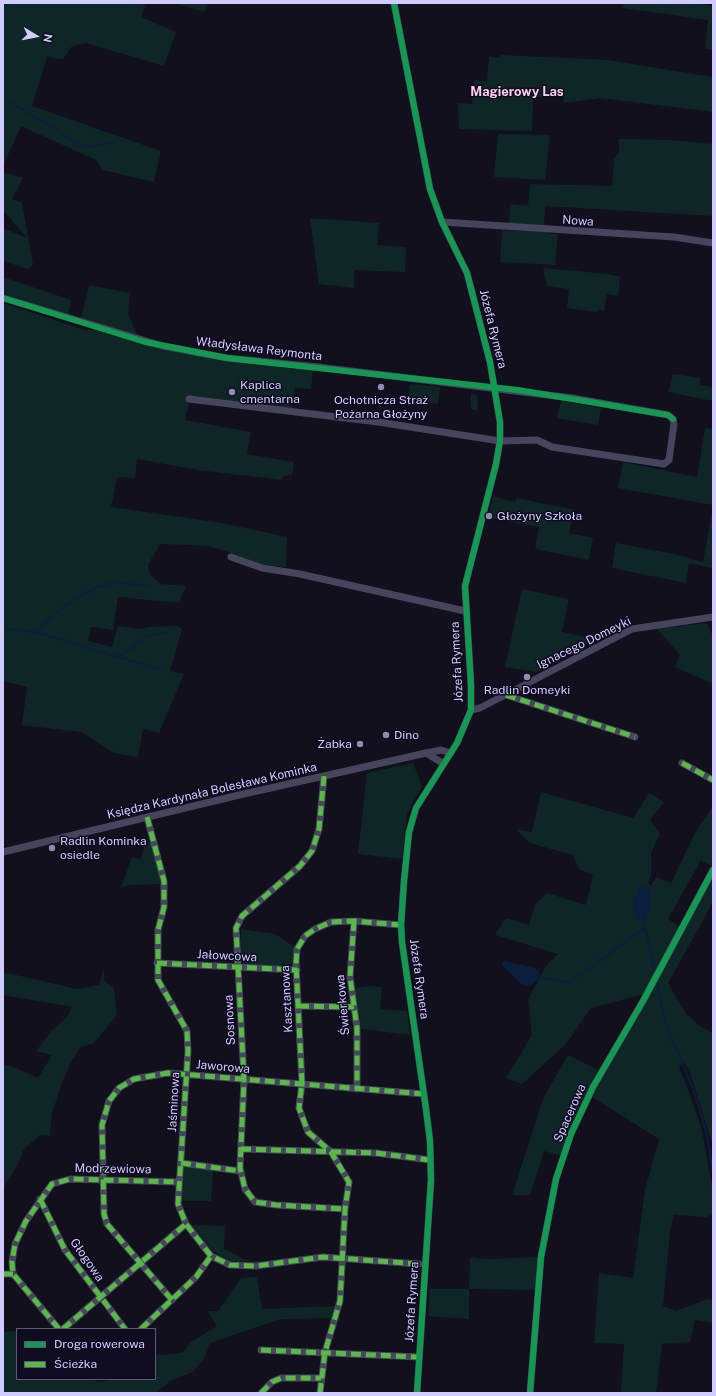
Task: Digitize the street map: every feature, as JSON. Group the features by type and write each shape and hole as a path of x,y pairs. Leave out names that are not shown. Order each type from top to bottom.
{"street":[{"name":"Józefa Rymera","path":"394,3 428,182 442,222 467,273 487,344 500,415 500,441 494,474 465,582 465,610 471,685 470,710 461,736 444,764 426,789 412,819 401,925 424,1094 431,1180 417,1393"},
{"name":"Nowa","path":"442,222 674,238 713,243"},
{"name":"Władysława Reymonta","path":"3,298 144,342 227,358 572,398 668,416 673,419 674,424 669,460 664,464 552,447 537,440 500,441 378,422 189,399"},
{"path":"230,556 262,568 300,574 465,610"},
{"name":"Ignacego Domeyki","path":"470,710 480,708 632,629 713,617"},
{"path":"506,695 635,737"},
{"name":"Księdza Kardynała Bolesława Kominka","path":"3,852 147,817 426,753 441,750 451,753"},
{"path":"426,753 444,764"},
{"path":"682,763 713,780"},
{"name":"Sosnowa","path":"324,776 319,829 312,851 300,866 242,916 236,928 244,1080 240,1171 245,1189 255,1202 276,1205 345,1209"},
{"name":"Jaśminowa","path":"147,817 164,881 164,907 158,930 158,980 187,1031 188,1051 185,1075 181,1163 178,1182 178,1204 186,1224 211,1256 230,1265 252,1267 323,1256 419,1264"},
{"name":"Spacerowa","path":"530,1393 541,1257 556,1179 570,1134 593,1087 643,1001 713,870"},
{"name":"Kasztanowa","path":"320,1393 325,1352 340,1301 345,1209 349,1182 331,1152 308,1132 299,1108 302,1083 297,949 304,936 331,922 354,921 401,925"},
{"name":"Świerkowa","path":"354,921 350,978 357,1028 357,1088"},
{"name":"Jałowcowa","path":"157,963 297,970"},
{"path":"299,1006 354,1007"},
{"name":"Jaworowa","path":"172,1300 107,1224 104,1214 102,1179 102,1125 109,1101 119,1088 134,1079 168,1073 424,1094"},
{"path":"242,1149 376,1153 430,1160"},
{"path":"181,1163 240,1171"},
{"name":"Modrzewiowa","path":"13,1274 12,1262 15,1244 40,1199 52,1184 70,1179 178,1182"},
{"name":"Głogowa","path":"40,1199 65,1250 124,1328"},
{"path":"64,1328 186,1224"},
{"path":"142,1328 196,1277 211,1256"},
{"path":"3,1274 13,1274 58,1328"},
{"path":"261,1350 419,1357"},
{"path":"261,1393 272,1382 281,1378 321,1378"}],"green space":[{"path":"3,3 146,3 141,17 176,32 164,66 86,43 71,47 63,59 47,57 32,106 161,151 154,182 103,170 96,160 21,126 3,166"},
{"path":"174,3 209,3 205,12"},
{"path":"624,3 694,3 713,6 713,50 705,49 708,20 623,8"},
{"path":"501,55 608,60 713,77 713,112 600,98 564,103 563,97 533,97 532,131 459,129 458,103 472,104 474,80 487,81 489,56 500,58"},
{"path":"498,134 550,135 545,180 494,177"},
{"path":"619,139 669,140 713,144 713,216 545,206 544,227 509,225 510,204 528,206 530,184 612,186 614,159 619,152"},
{"path":"3,172 23,178 12,199 22,203 33,265 28,269 3,261 3,228 27,238 3,210"},
{"path":"310,218 379,223 377,245 406,247 405,272 354,270 354,288 319,284"},
{"path":"502,230 548,232 549,234 558,234 555,265 500,262"},
{"path":"543,268 608,274 620,277 618,296 607,294 604,311 599,309 598,312 567,308 569,289 547,286"},
{"path":"3,277 71,300 68,316 3,296"},
{"path":"89,285 130,293 128,313 137,335 81,318"},
{"path":"3,303 84,330 95,330 151,346 225,361 313,369 311,389 295,388 292,410 189,402 185,420 251,432 247,454 294,462 292,475 283,476 282,480 198,470 137,459 135,478 117,477 111,507 222,523 287,537 286,567 259,564 208,546 161,544 148,564 150,574 160,584 186,586 179,603 118,597 113,630 91,627 88,641 112,647 118,626 140,629 177,626 182,629 170,671 184,674 159,733 143,729 138,757 114,753 81,732 22,725 27,687 3,681"},
{"path":"673,374 701,378 699,385 713,387 713,401 668,392"},
{"path":"410,384 440,387 438,404 408,400"},
{"path":"471,394 477,395 478,411 471,409"},
{"path":"561,401 601,408 598,425 557,418"},
{"path":"705,428 713,429 713,505 618,488 623,462 697,477"},
{"path":"494,494 495,497 515,502 517,498 574,510 569,533 593,538 589,560 535,549 539,527 488,518"},
{"path":"713,508 713,568 689,563 686,583 612,568 616,543 679,555 703,562"},
{"path":"522,589 569,599 562,632 596,639 536,672 505,667"},
{"path":"706,623 713,636 713,684 675,667 680,655 657,629"},
{"path":"413,763 422,786 407,814 402,859 358,854 367,773"},
{"path":"541,792 633,818 649,793 664,802 650,820 660,834 651,853 651,876 648,883 651,886 656,877 671,883 696,831 713,806 713,864 711,866 701,860 668,919 679,926 644,994 591,1008 566,1044 522,1084 506,1078 532,1035 528,999 546,966 558,954 495,935 506,918 529,925 535,905 547,893 586,905 593,875 579,869 573,855 530,843 516,829 532,832"},
{"path":"145,843 151,843 160,876 160,884 129,885 121,887 132,857 141,859"},
{"path":"713,874 713,902 668,983 686,1014 700,1026 713,1033 713,1146 690,1073 683,1061 679,1069 687,1086 702,1130 713,1191 713,1214 707,1217 674,1215 670,1231 663,1306 676,1311 708,1299 713,1300 713,1323 695,1320 690,1342 662,1344 656,1393 621,1393 624,1344 594,1343 599,1273 633,1278 645,1190 659,1139 592,1097"},
{"path":"241,929 275,934 295,947 294,960 288,966 245,964 242,962 240,953"},
{"path":"104,968 104,981 114,988 117,1015 93,1044 81,1047 71,1062 52,1113 50,1136 40,1135 23,1150 20,1160 3,1189 3,1065 11,1066 38,1078 52,1055 36,1051 52,1030 66,1018 73,1007 3,995 3,972 77,989 99,985"},
{"path":"369,986 382,987 380,1009 407,1011 410,1035 361,1029 355,988"},
{"path":"568,1055 598,1070 579,1107 562,1156 544,1151 530,1195 512,1195 543,1099"},
{"path":"184,1166 213,1170 211,1201 182,1201"},
{"path":"192,1225 225,1226 224,1249 246,1260 266,1262 231,1261 220,1256 211,1249"},
{"path":"470,1257 488,1259 539,1257 535,1290 469,1289"},
{"path":"257,1277 262,1309 335,1306 332,1318 281,1319 210,1343 204,1358 193,1372 170,1381 156,1393 3,1393 3,1332 16,1331 16,1380 93,1380 101,1382 110,1380 156,1380 156,1356 182,1353 190,1343 217,1326 207,1311 218,1311 241,1278"},
{"path":"430,1289 469,1289 469,1319 428,1316"}],"water":[{"path":"647,886 651,896 651,903 644,921 635,918 633,906 640,888"},
{"path":"504,961 535,968 540,973 538,980 530,986 521,984 502,965"}],"waterway":[{"path":"3,15 6,3"},
{"path":"3,98 57,130 76,144 88,147 115,142"},
{"path":"35,632 66,605 93,589 114,582 151,586"},
{"path":"3,629 35,632 162,670"},
{"path":"113,657 120,656 146,636 166,632"},
{"path":"644,921 655,974"},
{"path":"539,977 569,983 645,928"},
{"path":"657,980 664,1019 693,1089 701,1114 707,1135 713,1172"}],"marked path":[{"path":"506,695 635,737"},
{"path":"682,763 713,780"},
{"path":"324,776 319,829 312,851 300,866 242,916 236,928 244,1080 240,1168 245,1189 255,1202 276,1205 345,1209"},
{"path":"147,817 164,881 164,907 158,930 158,980 187,1031 188,1051 178,1204 186,1224 211,1256 230,1265 256,1266 323,1257 419,1264"},
{"path":"354,921 350,977 357,1028 357,1089"},
{"path":"320,1393 325,1352 340,1301 345,1209 349,1182 331,1152 308,1132 299,1108 302,1083 296,964 297,949 305,936 315,929 331,922 354,921 401,925"},
{"path":"157,963 297,970"},
{"path":"299,1006 354,1007"},
{"path":"172,1300 107,1224 104,1214 102,1125 109,1101 119,1088 134,1079 168,1073 424,1094"},
{"path":"241,1149 376,1153 430,1160"},
{"path":"181,1163 240,1171"},
{"path":"58,1328 13,1274 12,1262 15,1244 26,1221 52,1184 70,1179 179,1182"},
{"path":"40,1199 65,1250 124,1328"},
{"path":"64,1328 186,1224"},
{"path":"142,1328 196,1277 211,1256"},
{"path":"3,1274 13,1274"},
{"path":"261,1350 419,1357"},
{"path":"261,1393 272,1382 281,1378 321,1378"}],"cycle path":[{"path":"394,3 430,189 442,222 467,273 490,362 500,422 500,441 496,464 465,586 471,685 471,710 457,743 416,808 409,832 404,881 401,925 402,942 430,1141 431,1180 417,1393"},
{"path":"3,298 145,342 227,358 518,390 668,415 673,419"},
{"path":"530,1393 541,1257 556,1179 571,1134 593,1087 643,1001 713,870"}],"place":[{"name":"Ochotnicza Straż Pożarna Głożyny","path":"381,387"},
{"name":"Kaplica cmentarna","path":"232,392"},
{"name":"Głożyny Szkoła","path":"489,516"},
{"name":"Radlin Domeyki","path":"527,677"},
{"name":"Dino","path":"386,735"},
{"name":"Żabka","path":"360,744"},
{"name":"Radlin Kominka osiedle","path":"52,848"}],"district":[{"name":"Magierowy Las","path":"517,92"}]}
